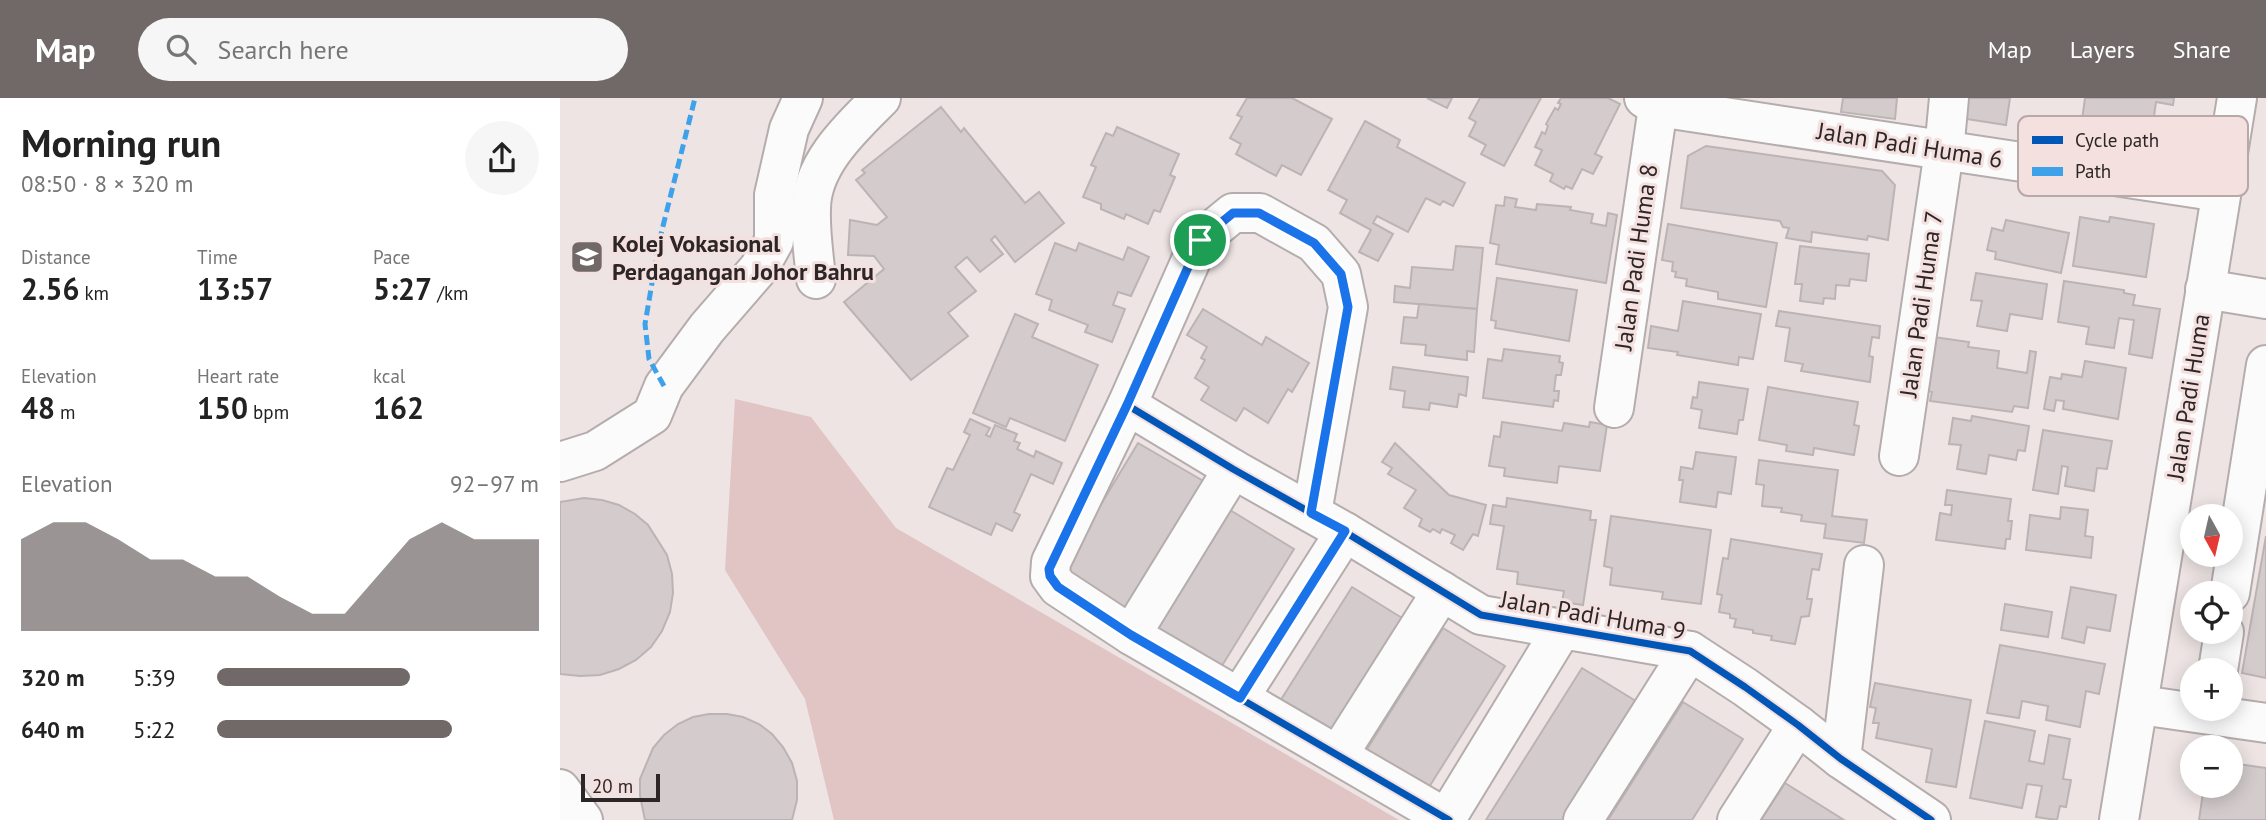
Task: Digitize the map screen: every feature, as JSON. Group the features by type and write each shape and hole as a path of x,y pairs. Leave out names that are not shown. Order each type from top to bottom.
{"street":[{"path":"560,462 595,451 652,415 664,386 707,328 759,268 774,241 774,195 789,129 803,98"},
{"name":"Jalan Padi Huma 7","path":"1899,456 1944,151 1948,98"},
{"name":"Jalan Padi Huma","path":"2234,116 2237,98"},
{"path":"816,279 810,207 816,183 826,160 871,101"},
{"name":"Jalan Padi Huma 6","path":"1651,102 2018,162"},
{"name":"Jalan Padi Huma 8","path":"1614,408 1651,102"},
{"name":"Jalan Padi Huma","path":"2119,820 2140,705 2219,196"},
{"path":"1311,513 1348,307 1341,274 1314,243 1259,213 1233,213 1200,240 1127,405 1049,569 1050,576 1058,587 1131,635 1447,819 1562,629"},
{"path":"2205,289 2266,299"},
{"path":"2232,581 2266,365"},
{"name":"Jalan Padi Huma 9","path":"1127,405 1233,469 1345,531 1481,615 1690,651 1930,820"},
{"path":"1131,635 1233,469"},
{"path":"1240,698 1345,531"},
{"path":"1841,759 1864,565"},
{"path":"1338,755 1442,591"},
{"path":"1583,820 1690,651"},
{"path":"2140,705 2180,709"},
{"path":"2243,718 2266,723"},
{"path":"1737,820 1798,725"},
{"path":"560,789 583,820"}],"shaded area":[{"path":"735,399 811,417 896,528 1399,820 834,820 805,699 725,570"}],"building":[{"path":"1247,98 1292,98 1332,119 1301,175 1282,165 1276,176 1236,154 1241,144 1230,138 1242,117 1237,115"},
{"path":"1427,98 1452,98 1447,108"},
{"path":"1480,98 1541,98 1504,166 1481,154 1486,145 1469,136 1476,122 1469,118"},
{"path":"1561,98 1608,98 1620,104 1595,154 1602,157 1593,174 1582,169 1572,189 1566,186 1564,189 1550,181 1553,174 1535,165 1542,150 1535,147 1542,132 1545,134 1548,126 1546,124 1555,108 1558,110"},
{"path":"1843,98 1897,98 1895,119 1841,112"},
{"path":"1963,98 2010,98 2006,125 1960,118"},
{"path":"2085,98 2174,98 2173,105 2156,102 2154,116 2083,116"},
{"path":"941,107 961,132 964,128 1025,203 1039,192 1064,223 1015,262 995,236 991,240 1003,254 980,272 967,257 955,267 976,291 948,313 968,336 911,380 844,302 884,269 874,256 848,255 850,220 877,225 887,217 856,180 865,173 862,170"},
{"path":"1365,121 1400,140 1397,147 1465,183 1453,206 1443,201 1440,205 1426,198 1408,232 1377,216 1373,223 1393,234 1378,261 1359,252 1371,230 1340,213 1347,200 1328,190"},
{"path":"1117,127 1179,154 1170,175 1175,177 1160,212 1154,210 1148,224 1126,214 1124,219 1101,209 1101,204 1083,197 1096,167 1091,165 1106,133 1113,136"},
{"path":"1706,146 1882,171 1895,185 1888,240 1868,236 1867,240 1812,232 1811,242 1786,238 1789,228 1783,227 1780,221 1681,208 1688,156"},
{"path":"1505,197 1517,199 1515,207 1536,210 1537,204 1571,207 1570,210 1593,214 1591,223 1606,226 1608,213 1617,215 1606,283 1496,264 1499,245 1490,243 1496,205 1504,206"},
{"path":"2080,217 2109,222 2110,217 2154,224 2146,277 2073,266"},
{"path":"2006,220 2069,233 2061,273 1995,259 1996,252 1987,250 1992,228 2003,231"},
{"path":"1668,224 1777,243 1766,307 1718,299 1718,292 1686,286 1687,279 1675,277 1676,272 1672,271 1673,262 1662,260"},
{"path":"1055,243 1076,251 1079,243 1123,260 1128,247 1149,257 1131,296 1118,292 1113,305 1125,309 1112,342 1085,332 1088,325 1049,310 1052,300 1036,294"},
{"path":"1456,246 1483,248 1477,309 1394,302 1395,286 1410,288 1412,267 1453,270"},
{"path":"1800,246 1869,254 1866,281 1850,279 1849,286 1836,285 1835,299 1824,298 1823,304 1800,301 1802,284 1795,284"},
{"path":"1976,273 2047,284 2042,319 2010,314 2007,331 1977,326 1982,301 1971,300"},
{"path":"1497,278 1577,290 1569,341 1495,328 1496,321 1491,320"},
{"path":"2064,281 2124,290 2124,293 2135,295 2133,305 2160,309 2152,358 2129,354 2134,320 2119,318 2114,348 2086,344 2089,327 2058,322"},
{"path":"1683,301 1761,314 1753,359 1739,357 1738,365 1648,348 1651,326 1678,331"},
{"path":"1419,304 1477,309 1474,352 1467,351 1467,360 1425,355 1426,345 1401,343 1404,317 1417,318"},
{"path":"1203,309 1262,345 1266,337 1309,363 1292,392 1288,389 1268,423 1244,408 1236,421 1201,400 1209,387 1195,378 1205,360 1201,358 1207,347 1187,335"},
{"path":"1779,311 1880,326 1879,338 1872,337 1869,356 1873,357 1870,382 1801,371 1803,364 1785,361 1790,328 1776,326"},
{"path":"1015,314 1038,324 1032,337 1098,365 1065,441 1010,418 1006,427 973,413"},
{"path":"1934,337 1969,342 1968,347 1999,351 1997,368 2027,373 2030,351 2036,352 2028,408 2014,406 2012,412 1930,401 1932,392 1917,390"},
{"path":"1504,349 1560,356 1559,362 1563,363 1561,375 1556,375 1554,391 1559,391 1558,401 1554,400 1553,407 1483,398 1488,359 1502,361"},
{"path":"2085,361 2126,368 2118,419 2063,409 2064,401 2056,400 2054,411 2044,409 2050,377 2061,379 2062,374 2082,377"},
{"path":"1393,367 1468,377 1466,396 1459,394 1457,407 1430,403 1429,410 1403,407 1405,391 1390,389"},
{"path":"1699,382 1748,389 1743,420 1739,420 1737,434 1699,428 1702,410 1691,408 1693,397 1697,398"},
{"path":"1768,387 1858,402 1854,425 1859,426 1854,455 1814,448 1813,455 1786,451 1787,445 1759,440"},
{"path":"1972,416 2029,426 2025,451 2018,450 2016,460 1989,455 1986,474 1957,469 1961,445 1949,444 1953,418 1971,421"},
{"path":"970,419 990,428 986,435 990,437 995,425 1017,434 1014,441 1020,443 1017,449 1034,457 1036,451 1062,463 1053,484 1031,474 1014,512 1020,515 1012,531 996,523 991,535 929,507 947,468 953,470 970,435 964,432"},
{"path":"1502,422 1562,431 1564,423 1589,427 1590,422 1607,425 1600,471 1559,466 1557,483 1504,476 1505,468 1489,466 1494,436 1500,437"},
{"path":"2043,430 2112,441 2107,469 2097,468 2094,491 2065,486 2068,467 2062,466 2058,494 2033,490"},
{"path":"1138,443 1212,486 1132,617 1059,574"},
{"path":"1395,443 1449,495 1486,505 1478,536 1473,534 1463,550 1451,543 1455,535 1442,529 1440,533 1433,529 1430,532 1419,526 1422,519 1404,508 1416,490 1388,474 1392,468 1382,462"},
{"path":"1696,452 1736,457 1731,494 1718,492 1716,507 1680,502 1683,480 1679,480 1681,467 1693,469"},
{"path":"1759,460 1838,470 1832,516 1867,520 1864,543 1824,538 1826,524 1801,521 1802,515 1781,512 1782,508 1762,506 1764,485 1756,484"},
{"path":"1947,490 2011,499 2008,521 2012,521 2010,539 2006,539 2005,549 1936,540 1940,513 1951,515 1952,505 1945,505"},
{"path":"584,498 619,505 648,525 667,555 673,593 670,612 651,647 636,660 619,669 600,675 580,676 560,674 560,502"},
{"path":"1507,498 1591,511 1590,520 1596,520 1583,605 1562,602 1564,591 1517,584 1518,572 1497,569 1504,526 1490,524 1493,505 1506,507"},
{"path":"2061,507 2088,510 2085,536 2093,537 2091,558 2026,550 2030,515 2060,519"},
{"path":"1230,510 1294,549 1220,669 1156,630"},
{"path":"1611,516 1711,530 1701,604 1662,599 1663,592 1610,585 1612,568 1604,566"},
{"path":"2266,536 2266,678 2243,673"},
{"path":"1731,539 1822,554 1819,570 1812,569 1807,599 1812,599 1809,616 1801,617 1795,644 1771,640 1772,636 1734,627 1736,619 1730,618 1730,614 1719,612 1722,595 1717,594 1723,558 1728,559"},
{"path":"1352,587 1415,626 1341,745 1277,706"},
{"path":"2071,587 2116,595 2110,631 2087,627 2084,643 2062,638"},
{"path":"2005,604 2052,612 2048,637 2001,630"},
{"path":"1443,628 1505,666 1426,792 1364,754"},
{"path":"2000,645 2105,664 2099,694 2086,691 2080,727 2046,720 2048,706 2022,701 2019,718 1987,713"},
{"path":"1582,668 1644,706 1573,820 1486,820"},
{"path":"1875,683 1971,700 1956,787 1926,782 1932,749 1876,738 1879,723 1873,723 1876,708 1870,707"},
{"path":"1683,702 1743,739 1692,820 1608,820"},
{"path":"709,714 743,717 759,724 783,747 792,763 797,781 797,800 792,820 645,820 640,779 653,748 678,724"},
{"path":"1985,721 2035,731 2029,761 2044,764 2049,735 2070,739 2063,779 2071,780 2066,807 2060,806 2057,820 2036,817 2042,786 2027,784 2022,808 1970,798"},
{"path":"2243,765 2266,768 2266,820 2199,820 2202,798 2243,798"},
{"path":"1785,783 1844,820 1761,820"}],"marked path":[{"path":"664,386 649,359 645,324 659,242 695,98"}],"cycle path":[{"path":"1312,513 1348,307 1341,274 1314,243 1260,213 1233,213 1200,240 1127,405 1051,562 1050,576 1058,587 1131,635 1449,820"},
{"path":"1127,405 1481,615 1690,651 1745,687 1841,759 1931,820"}],"place":[{"name":"Kolej Vokasional Perdagangan Johor Bahru","path":"587,257"}],"route":[{"path":"1233,213 1259,213 1314,243 1341,274 1348,307 1311,513 1345,531 1240,698 1131,635 1058,587 1050,576 1049,569 1127,405 1200,240 1233,213"}]}
